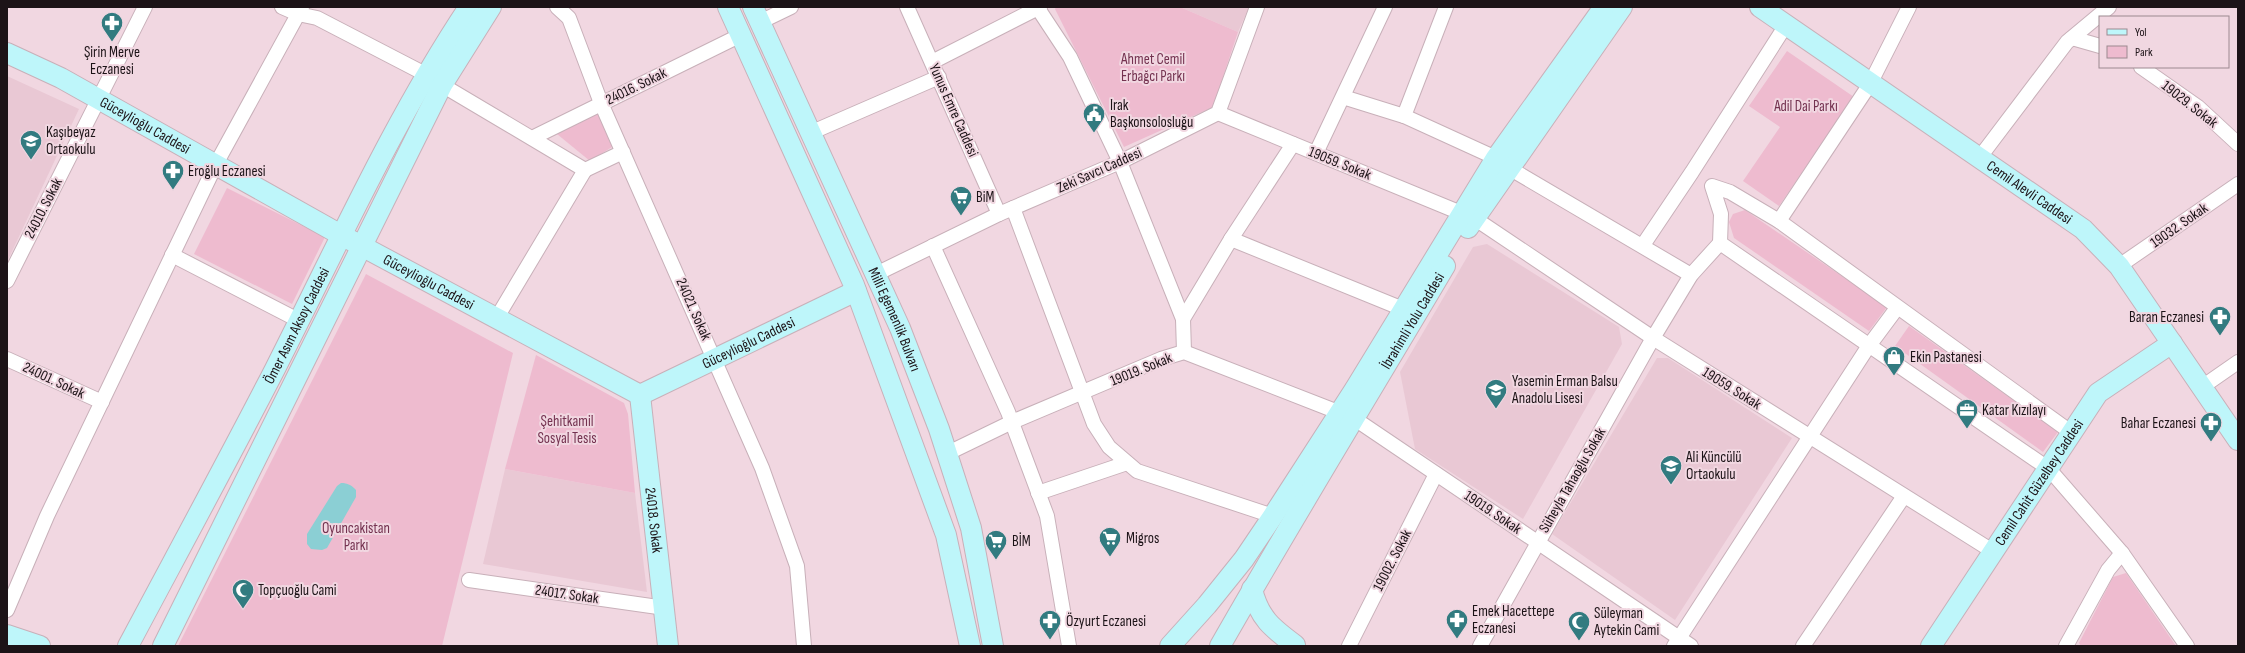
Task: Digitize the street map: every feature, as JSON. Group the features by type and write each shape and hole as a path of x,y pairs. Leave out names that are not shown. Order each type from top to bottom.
{"street":[{"name":"24010. Sokak","path":"7,281 145,7"},
{"path":"282,7 300,11 317,18 434,80 585,170"},
{"name":"Ömer Asım Aksoy Caddesi","path":"163,646 361,245 434,80 443,47 469,7"},
{"name":"Ömer Asım Aksoy Caddesi","path":"128,646 276,368 298,320 341,235 434,80 491,7"},
{"name":"24021. Sokak","path":"557,7 569,18 601,103 716,358 762,468 797,566 804,646"},
{"name":"Milli Egemenlik Bulvarı","path":"728,7 856,291 946,535 970,646"},
{"path":"756,15 791,7"},
{"name":"Yunus Emre Caddesi","path":"907,7 999,214"},
{"path":"1218,113 1257,7"},
{"path":"1316,153 1385,7"},
{"path":"1404,116 1446,7"},
{"path":"1502,163 1604,7"},
{"name":"İbrahimli Yolu Caddesi","path":"1220,646 1292,520 1346,416 1467,215 1502,163 1622,7"},
{"name":"Cemil Alevli Caddesi","path":"1760,7 2083,229 2119,266 2238,440"},
{"path":"1779,221 1870,84 1909,7"},
{"path":"1980,157 2066,42 2109,7"},
{"path":"932,62 1040,8 1070,57 1120,162 1182,319 1184,352"},
{"path":"7,610 47,516 216,164 300,11"},
{"name":"Milli Egemenlik Bulvarı","path":"756,15 900,328 971,528 993,646"},
{"path":"1642,245 1692,172 1786,25"},
{"name":"24016. Sokak","path":"532,138 741,35"},
{"path":"2072,38 2099,46"},
{"name":"Güceylioğlu Caddesi","path":"7,53 61,78 341,235 640,395 856,291"},
{"name":"19029. Sokak","path":"2141,68 2198,107 2238,144"},
{"path":"810,133 939,77"},
{"path":"1343,97 1404,116 1502,163 1691,275"},
{"name":"19059. Sokak","path":"1218,113 1467,215 1653,338 1994,552"},
{"name":"Zeki Savcı Caddesi","path":"876,274 999,214 1120,162 1218,113"},
{"path":"1182,319 1230,239 1293,144"},
{"path":"496,319 585,170 623,152"},
{"name":"19032. Sokak","path":"2119,266 2238,184"},
{"path":"2072,434 1954,346 1897,308 1779,221 1730,192 1712,186 1721,214 1720,243 2049,469 2122,553 2188,646"},
{"path":"1013,208 1082,393 1096,428 1109,448 1137,471 1273,516"},
{"path":"1170,646 1207,605 1244,559 1273,516 1346,416 1355,389 1403,309 1467,215"},
{"path":"1230,239 1403,309"},
{"name":"Süheyla Tahaoğlu Sokak","path":"1480,646 1537,542 1653,338 1691,275 1720,243"},
{"path":"933,246 1012,422 1047,516 1069,646"},
{"path":"172,255 298,320"},
{"path":"1681,643 1809,437 1868,346 1897,308"},
{"name":"Cemil Cahit Güzelbey Caddesi","path":"1931,646 2098,393 2172,343"},
{"name":"19019. Sokak","path":"946,454 1012,422 1161,359 1184,352 1346,416 1537,542 1681,643"},
{"name":"24001. Sokak","path":"7,359 102,402"},
{"path":"2202,387 2238,362"},
{"name":"24018. Sokak","path":"640,395 665,608 668,646"},
{"path":"1038,493 1127,463"},
{"name":"19002. Sokak","path":"1348,646 1436,474"},
{"path":"1803,646 1904,496"},
{"path":"2066,646 2108,570 2122,553"},
{"name":"24017. Sokak","path":"469,580 665,608"},
{"path":"1252,590 1256,606 1266,620 1297,646"},
{"path":"7,635 40,646"}],"shaded area":[{"path":"1180,7 1249,7 1238,32"},
{"name":"Kaşıbeyaz Ortaokulu","path":"7,76 79,109 7,262"},
{"name":"Yasemin Erman Balsu Anadolu Lisesi","path":"1487,244 1619,327 1622,344 1523,519 1415,449 1400,372 1473,247"},
{"name":"Ali Küncülü Ortaokulu","path":"1657,358 1668,358 1792,438 1675,620 1552,534"},
{"path":"505,469 635,493 647,592 483,564"}],"green space":[{"name":"Ahmet Cemil Erbağcı Parkı","path":"1056,7 1180,7 1238,32 1213,107 1124,147 1055,9"},
{"name":"Adil Dai Parkı","path":"1787,51 1854,97 1779,206 1743,181 1780,127 1749,106"},
{"path":"598,112 612,147 590,161 557,134"},
{"path":"227,188 325,237 292,304 194,254"},
{"path":"1745,210 1887,307 1869,331 1734,238 1729,222 1733,214"},
{"name":"Oyuncakistan Parkı","path":"366,274 513,353 442,646 178,646"},
{"path":"1909,326 2058,432 2043,452 1895,346"},
{"name":"Şehitkamil Sosyal Tesis","path":"536,355 624,403 628,414 635,493 505,469"},
{"path":"2126,573 2176,646 2081,646 2079,643 2113,577"}],"water":[{"path":"341,483 348,484 354,488 356,490 356,497 327,548 322,550 311,549 307,544 307,534 337,486"}],"place":[{"name":"Şirin Merve Eczanesi","path":"112,42"},
{"name":"Irak Başkonsolosluğu","path":"1094,134"},
{"name":"Kaşıbeyaz Ortaokulu","path":"31,160"},
{"name":"Eroğlu Eczanesi","path":"173,190"},
{"name":"BiM","path":"961,216"},
{"name":"Baran Eczanesi","path":"2220,336"},
{"name":"Ekin Pastanesi","path":"1894,376"},
{"name":"Yasemin Erman Balsu Anadolu Lisesi","path":"1496,410"},
{"name":"Katar Kızılayı","path":"1967,430"},
{"name":"Bahar Eczanesi","path":"2211,442"},
{"name":"Ali Küncülü Ortaokulu","path":"1671,486"},
{"name":"Migros","path":"1110,558"},
{"name":"BİM","path":"996,560"},
{"name":"Topçuoğlu Cami","path":"243,610"},
{"name":"Özyurt Eczanesi","path":"1050,640"},
{"name":"Emek Hacettepe Eczanesi","path":"1457,640"},
{"name":"Süleyman Aytekin Cami","path":"1579,642"}]}
